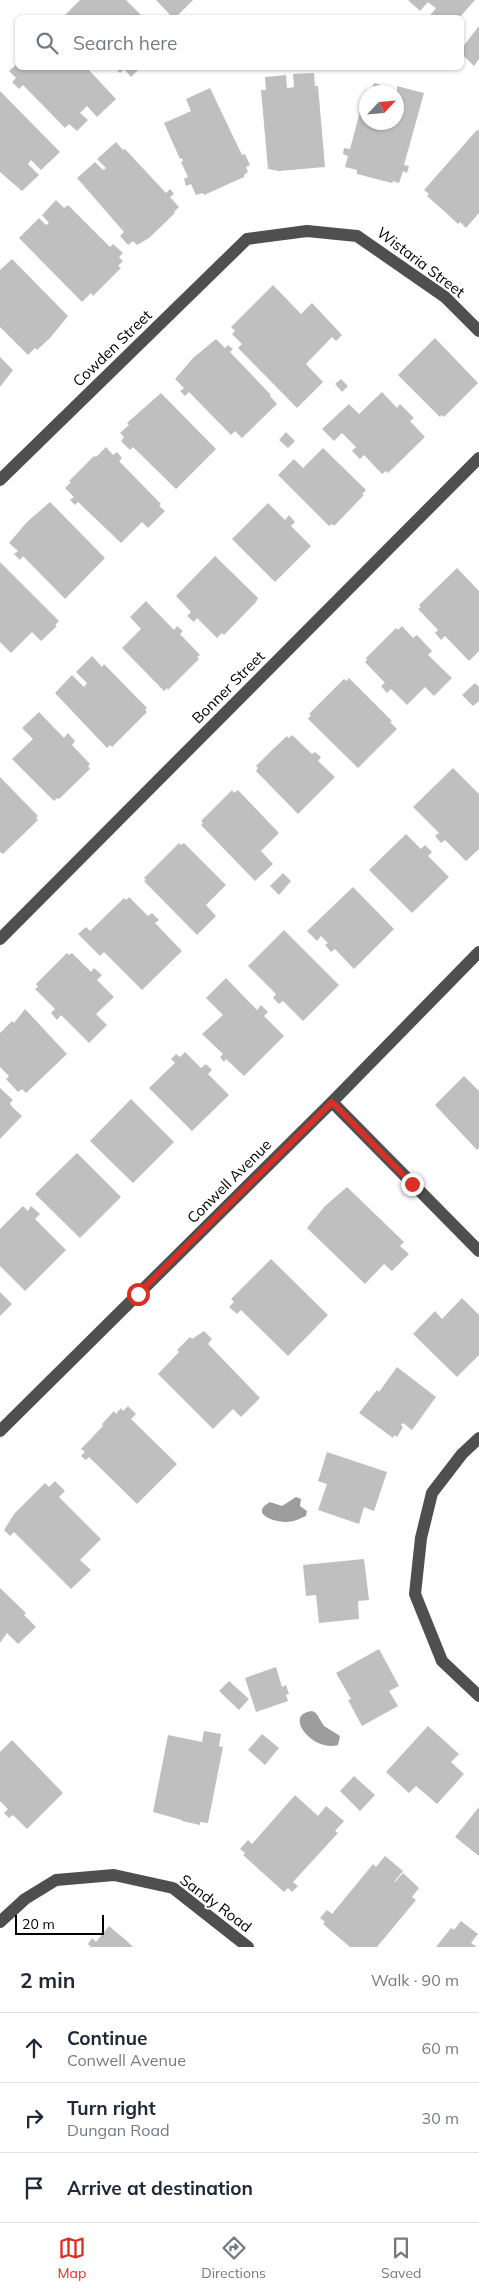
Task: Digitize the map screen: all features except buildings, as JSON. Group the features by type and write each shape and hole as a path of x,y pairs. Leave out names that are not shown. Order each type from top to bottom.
{"street":[{"name":"Wistaria Street","path":"247,239 307,231 357,236 444,296 479,331"},
{"name":"Cowden Street","path":"0,480 247,239"},
{"name":"Bonner Street","path":"0,939 479,458"},
{"name":"Conwell Avenue","path":"0,1431 332,1102 479,952"},
{"path":"332,1102 479,1251"},
{"path":"479,1438 462,1454 432,1494 420,1538 415,1594 442,1661 479,1696"},
{"name":"Sandy Road","path":"0,1922 25,1899 56,1880 114,1875 173,1888 248,1947"}],"shaded area":[{"path":"296,1497 301,1499 300,1506 307,1511 306,1516 286,1522 275,1521 263,1514 264,1506 270,1502 282,1506"},
{"path":"312,1711 316,1713 324,1726 340,1736 338,1745 328,1746 319,1743 311,1739 304,1732 300,1725 300,1719 303,1714"}],"route":[{"path":"138,1294 332,1102 412,1184"}]}
